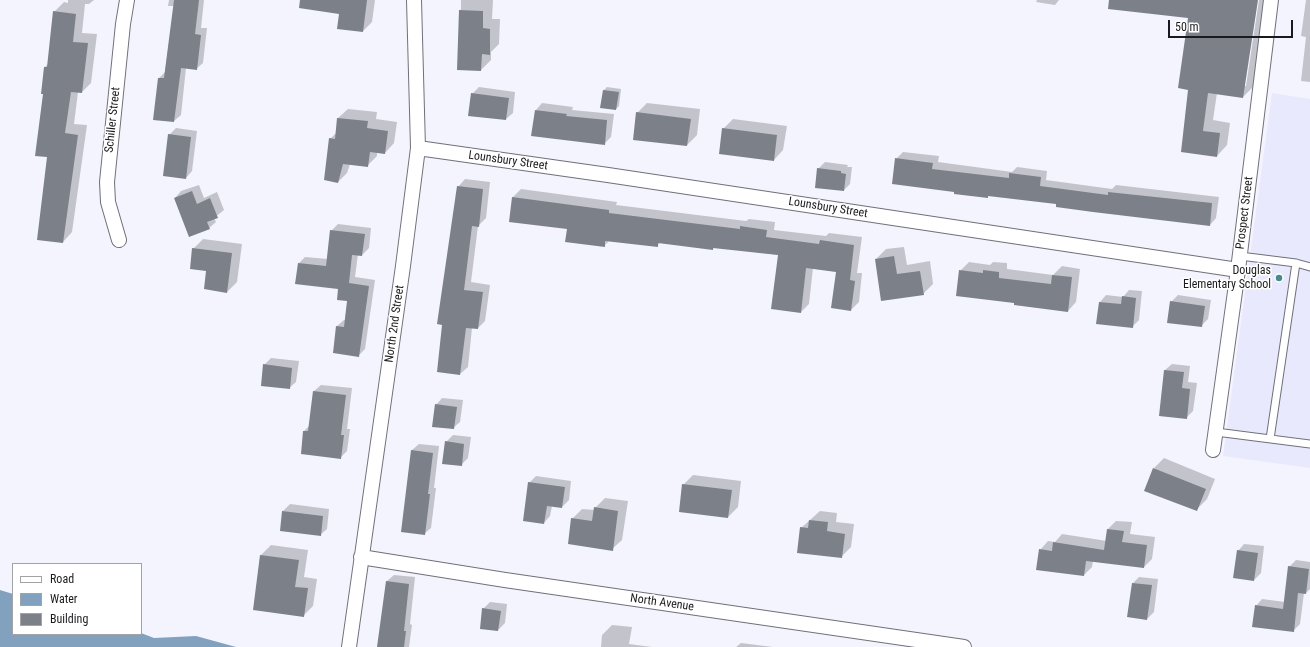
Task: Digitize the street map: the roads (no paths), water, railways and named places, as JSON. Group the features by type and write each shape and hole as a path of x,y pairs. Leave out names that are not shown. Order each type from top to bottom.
{"street":[{"name":"Schiller Street","path":"119,240 108,202 107,182 123,24 127,0"},
{"name":"North 2nd Street","path":"349,647 404,266 418,148 414,0"},
{"name":"Prospect Street","path":"1214,450 1239,263 1271,0"},
{"name":"Lounsbury Street","path":"418,148 1239,263"},
{"name":"North Avenue","path":"362,557 513,581 964,647"}],"lane":[{"path":"1239,263 1296,263 1310,267"},
{"path":"1270,439 1296,263"},
{"path":"1216,432 1310,444"}],"water":[{"path":"0,590 12,594 12,635 142,635 142,633 154,638 196,636 236,647 0,647"}],"place":[{"name":"Douglas Elementary School","path":"1279,278"}]}
